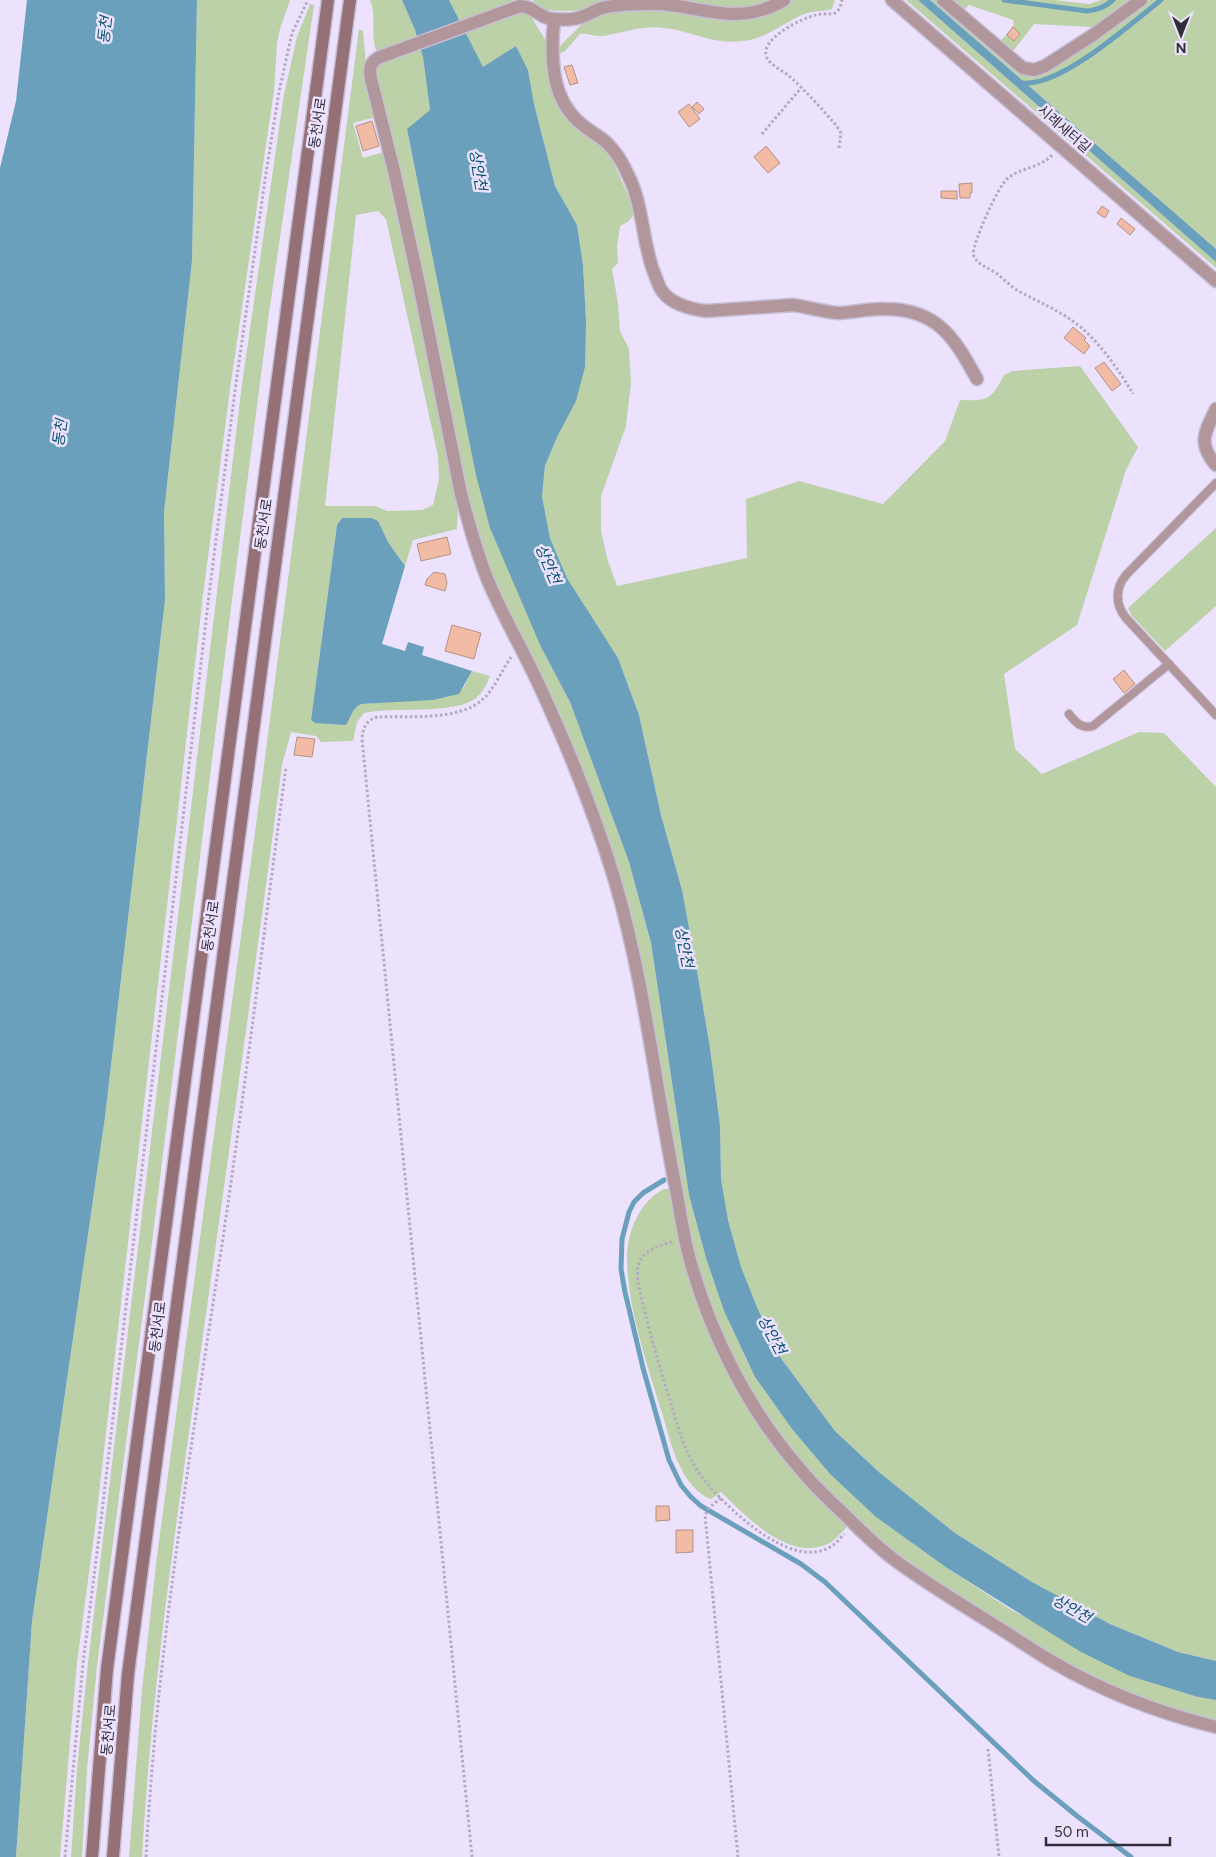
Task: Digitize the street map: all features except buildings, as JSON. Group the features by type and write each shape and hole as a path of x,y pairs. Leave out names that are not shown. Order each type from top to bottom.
{"main road":[{"name":"동천서로","path":"92,1857 107,1669 328,0"},
{"name":"동천서로","path":"113,1857 128,1674 350,0"}],"street":[{"path":"784,0 768,9 749,14 726,14 668,4 650,4 603,8 583,16 554,19 543,17 529,7 520,6 380,57 371,65 371,79 419,284 461,494 487,579 559,727 586,794 623,911 642,994 667,1151 685,1239 704,1302 719,1338 736,1375 756,1409 800,1469 854,1524 892,1558 926,1582 1051,1661 1084,1679 1121,1695 1216,1727"},
{"name":"시례새터길","path":"892,0 1216,281"},
{"path":"943,0 1023,68 1034,70 1041,68 1066,53 1141,0"},
{"path":"554,19 552,60 559,90 567,110 574,118 607,143 622,162 634,188 653,269 663,292 672,300 694,310 706,311 793,305 804,306 818,311 838,313 883,308 916,313 942,327 977,379"},
{"path":"1216,409 1205,432 1204,442 1208,455 1216,465"}],"lane":[{"path":"1216,483 1126,575 1118,590 1118,602 1122,613 1216,715"},
{"path":"1069,714 1075,722 1082,726 1093,726 1169,664"}],"path":[{"path":"65,1857 83,1663 106,1481 209,595 236,383 279,92 292,33 308,0"},
{"path":"840,148 841,133 839,129 812,98 766,57 766,48 768,43 786,29 805,19 814,15 836,12 840,8 842,0"},
{"path":"762,134 801,88"},
{"path":"1061,146 1047,161 1008,178 1001,187 976,242 973,254 978,263 996,273 1019,292 1040,301 1076,323 1092,339 1125,380 1133,394"},
{"path":"472,1857 362,739 366,724 377,717 453,713 475,706 489,692 519,643"},
{"path":"146,1857 156,1720 168,1615 226,1218 286,767"},
{"path":"685,1239 662,1245 642,1258 638,1267 638,1283 663,1377 684,1444 694,1464 704,1480 721,1498 759,1532 784,1546 795,1550 813,1552 828,1548 854,1524"},
{"path":"721,1498 705,1515 738,1857"},
{"path":"988,1749 999,1857"}],"green space":[{"path":"197,0 290,0 277,43 274,91 231,382 203,595 95,1528 77,1662 60,1857 16,1857 32,1621 105,1117 165,600 164,512 192,261"},
{"path":"370,0 402,0 415,30 423,57 430,110 407,130 449,338 541,647 570,702 629,862 651,943 689,1195 706,1258 724,1311 755,1377 792,1429 830,1474 876,1517 947,1568 1013,1611 1198,1697 1216,1700 1216,1721 1176,1711 1087,1675 1045,1652 930,1580 859,1523 805,1468 760,1407 718,1326 692,1253 636,946 536,669 491,571 471,512 375,76 379,52 374,44 373,12"},
{"path":"449,0 525,0 526,2 520,10 530,15 548,44 553,91 560,110 565,118 576,128 606,150 612,159 634,209 632,218 620,226 617,247 618,263 612,269 618,303 620,331 629,349 631,383 626,426 601,496 601,531 607,558 617,586 747,558 746,499 799,481 883,504 945,441 960,400 977,400 988,397 996,390 1004,375 1013,371 1080,366 1138,447 1126,470 1077,625 1004,674 1015,749 1042,774 1139,732 1164,733 1216,787 1216,1661 1178,1652 1110,1624 1032,1582 955,1533 880,1473 835,1431 780,1357 741,1267 728,1220 721,1179 720,1125 710,1048 696,965 682,890 661,815 639,715 618,658 567,578 550,538 542,496 545,466 558,435 586,321 583,265 577,225 555,186 534,104 528,70 516,46 483,68"},
{"path":"533,0 778,0 759,9 588,9 572,11 541,10 533,3"},
{"path":"790,0 835,0 832,9 806,13 751,40 722,41 656,27 603,36 580,34 565,51 557,55 556,50 582,24 599,13 641,7 772,12"},
{"path":"906,0 918,0 1216,262 1216,268"},
{"path":"930,0 938,0 1022,75 1034,75 1138,9 1148,0 1216,0 1216,249"},
{"path":"949,0 1054,0 1089,4 1101,0 1134,0 1093,30 1091,27 1034,24 1011,54 999,43 1014,25 1013,20 969,5 962,11"},
{"path":"310,4 314,5 269,313 97,1666 87,1769 82,1857 71,1857 77,1769 88,1663 242,384 284,94 297,37"},
{"path":"359,29 363,31 366,64 376,117 353,123 363,158 384,152 414,284 458,508 457,529 413,540 405,566 388,542 378,521 342,518 337,525 311,720 349,721 353,711 361,704 449,697 464,687 472,671 490,676 484,689 478,696 469,702 456,706 364,713 357,722 353,741 321,742 316,736 291,732 282,765 175,1531 152,1726 142,1857 129,1857 142,1690 157,1556 263,773","holes":["378,211 386,219 438,456 439,480 433,505 422,510 387,511 376,506 325,506 356,215"]},
{"path":"1216,528 1216,606 1165,651 1132,616 1128,608"},
{"path":"664,1189 670,1189 737,1385 847,1525 828,1544 813,1548 798,1547 783,1542 769,1534 755,1524 721,1492 711,1499 698,1491 684,1474 676,1457 644,1355 634,1315 630,1295 627,1256 630,1236 637,1217 648,1201"}],"water":[{"name":"동천","path":"27,0 197,0 192,261 164,512 165,600 105,1117 32,1621 16,1857 0,1857 0,168 16,101"},
{"name":"상안천","path":"402,0 449,0 483,67 516,46 528,70 534,104 555,186 577,225 583,265 586,321 585,367 576,401 558,435 545,466 542,496 550,538 567,578 618,658 639,715 661,815 682,890 696,965 710,1048 720,1125 721,1179 728,1220 741,1267 780,1357 835,1431 880,1473 955,1533 1032,1582 1110,1624 1178,1652 1216,1661 1216,1700 1198,1697 1130,1676 1081,1652 947,1568 876,1517 830,1474 792,1429 755,1377 724,1311 706,1258 689,1195 651,943 629,862 570,702 541,647 490,528 476,475 407,129 430,110 423,57 415,30"},
{"path":"918,0 930,0 1216,249 1216,262"},
{"path":"342,518 371,518 378,521 388,542 405,566 382,644 405,651 408,642 424,647 422,655 472,671 459,694 433,700 361,704 353,710 346,725 315,723 311,720 337,525"}],"waterway":[{"path":"1004,0 1087,11 1101,8 1113,0"},
{"path":"1022,83 1038,82 1075,65 1114,38 1161,0"},
{"path":"664,1180 643,1193 634,1202 629,1212 622,1239 621,1269 643,1368 669,1460 681,1485 701,1506 801,1564 825,1582 1034,1781 1131,1857"}]}
